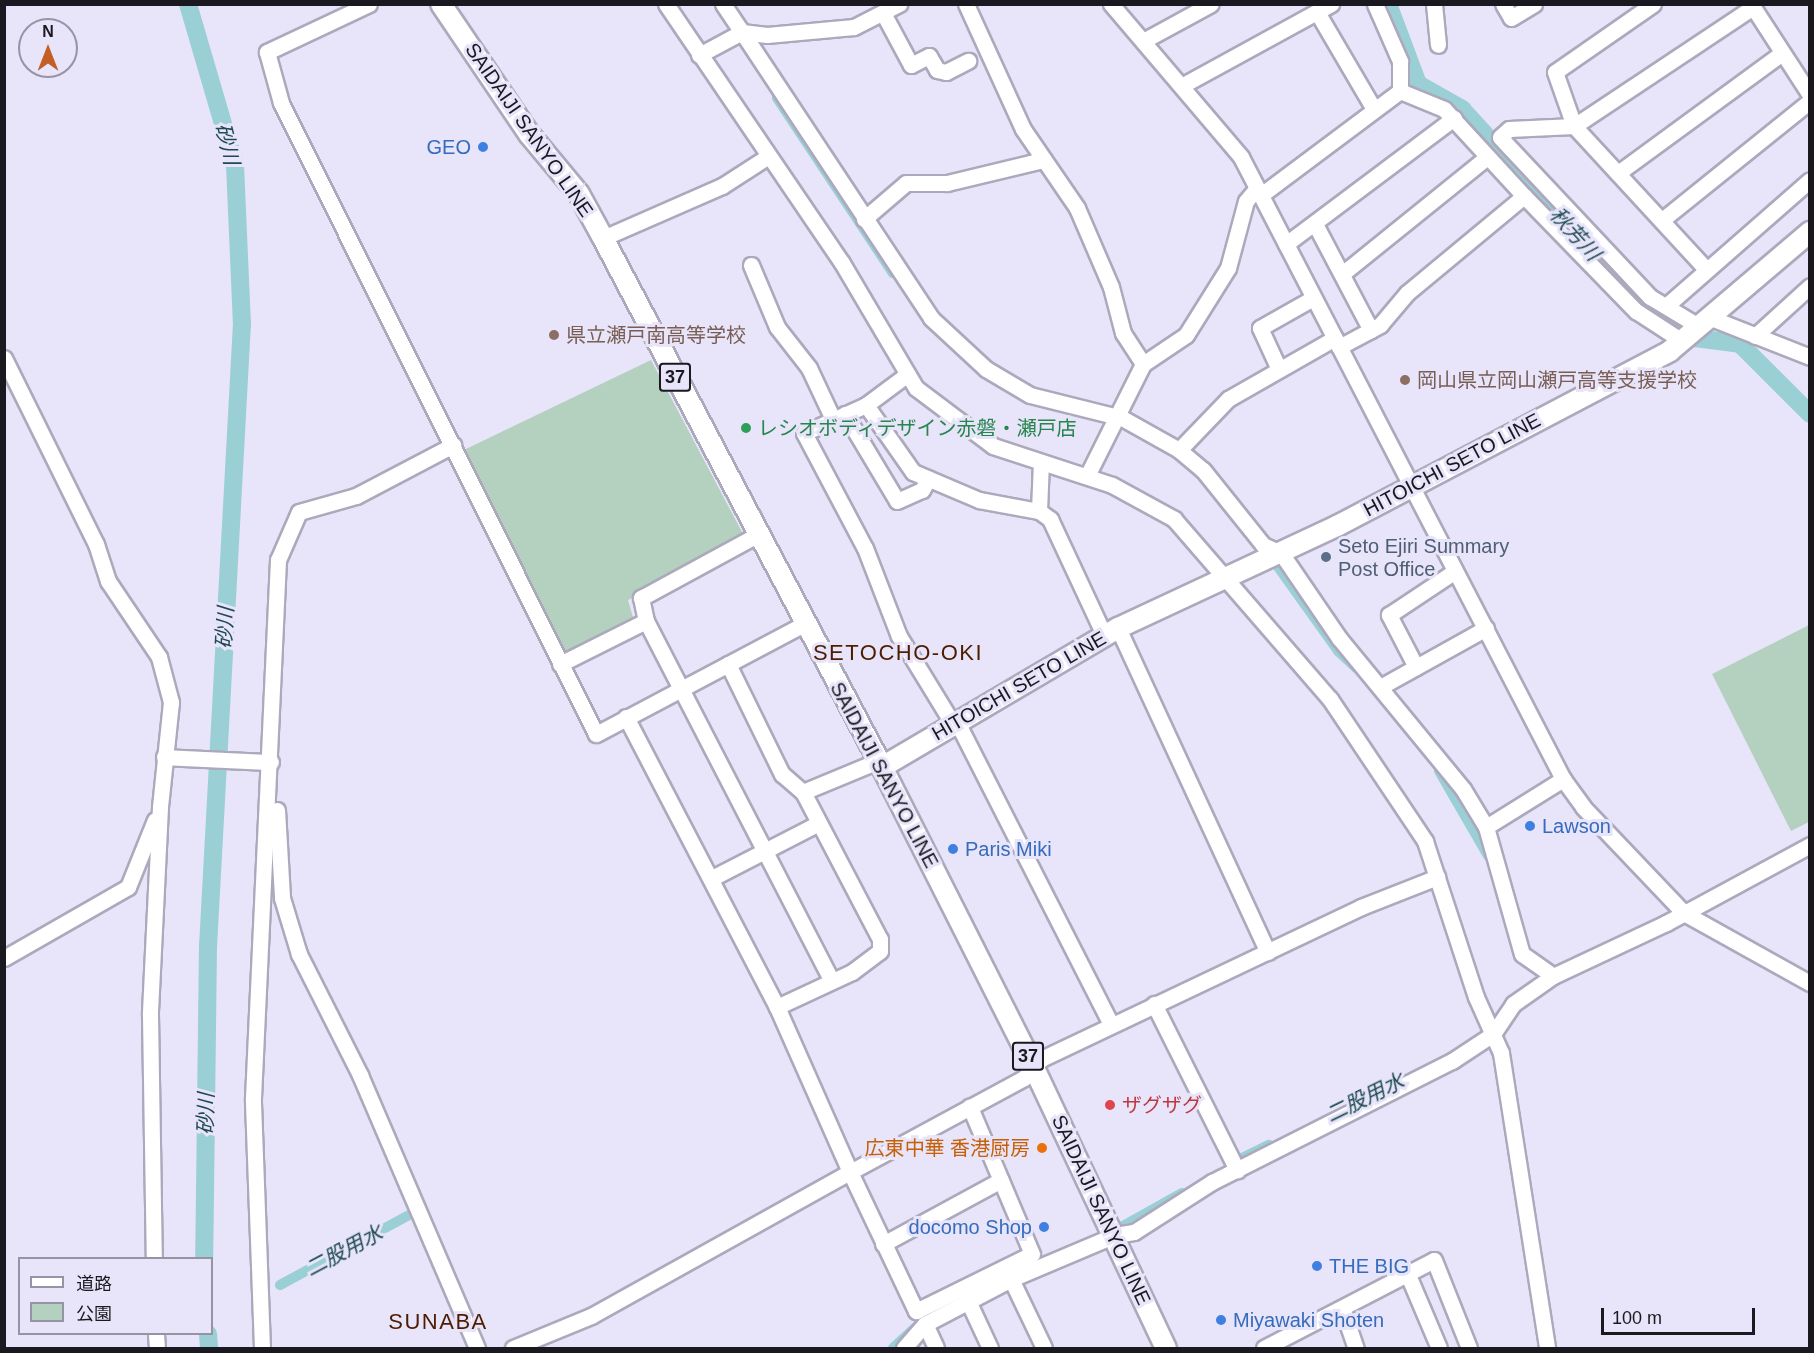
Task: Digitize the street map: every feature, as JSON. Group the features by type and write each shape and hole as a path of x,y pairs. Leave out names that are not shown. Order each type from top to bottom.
{"main road":[{"name":"SAIDAIJI SANYO LINE","path":"441,4 529,134 579,194 603,238 757,535 880,764 1034,1068 1115,1235 1166,1348"},
{"name":"HITOICHI SETO LINE","path":"880,764 1111,632 1281,553 1412,485 1695,330 1809,232"}],"street":[{"path":"369,4 267,52 281,103 596,734 804,624"},
{"path":"666,4 767,157 842,263 905,376 930,402 993,446 1087,476 1174,519 1228,577 1330,699 1425,841 1492,1034 1514,1120 1535,1300 1547,1348"},
{"path":"723,4 931,318 986,369 1030,395 1113,415 1179,450 1203,470 1263,544 1281,553 1339,638 1382,686 1463,789 1486,828 1522,954 1553,976"},
{"path":"699,55 742,32 844,29 899,4"},
{"path":"966,4 1006,96 1043,160 1077,208 1112,287 1123,333 1143,364"},
{"path":"1111,4 1228,138 1259,192 1563,779 1622,852 1684,914 1809,983"},
{"path":"1143,41 1211,4"},
{"path":"1183,85 1331,4"},
{"path":"1375,4 1400,61 1400,91"},
{"path":"1434,4 1438,45"},
{"path":"1503,4 1510,18 1534,4"},
{"path":"1653,4 1560,64 1555,72 1574,126 1706,269"},
{"path":"1695,330 1640,288 1500,137 1509,129 1574,126 1752,6 1809,95"},
{"path":"1317,12 1374,109"},
{"path":"883,13 911,65 929,56 937,70 946,72 968,61"},
{"path":"1618,173 1782,53"},
{"path":"1087,476 1113,415 1143,364 1186,336 1228,268 1246,201 1400,91"},
{"path":"1400,91 1454,118 1486,158 1636,311 1695,330 1755,336 1809,357"},
{"path":"1662,220 1809,101"},
{"path":"1286,244 1454,118"},
{"path":"603,238 722,186 767,157"},
{"path":"1342,274 1486,158"},
{"path":"864,219 906,183 947,183 1043,160"},
{"path":"1666,306 1809,180"},
{"path":"1179,450 1228,399 1278,367 1371,330 1524,196"},
{"path":"1315,224 1371,330"},
{"path":"752,265 777,327 808,368 897,501 922,490 928,479"},
{"path":"1755,336 1809,286"},
{"path":"1278,367 1260,328 1313,298"},
{"path":"4,358 96,544 108,581 159,657 171,702 160,807 149,1068 154,1257"},
{"path":"905,376 866,405 839,415 804,433 865,548 899,636 955,723 1111,1024"},
{"path":"866,405 906,464 928,479 980,500 1039,511 1050,519 1111,632 1268,952"},
{"path":"262,1348 253,1098 271,762 278,560 293,517 356,496 453,445"},
{"path":"1039,511 1041,462"},
{"path":"757,535 641,598 646,621 832,981"},
{"path":"1416,667 1389,615 1455,571"},
{"path":"560,664 646,621"},
{"path":"1382,686 1486,628"},
{"path":"729,664 782,774 803,792 880,939 880,951 832,981 777,1007"},
{"path":"626,717 712,878 777,1007 850,1172 916,1311 1032,1254 969,1107"},
{"path":"164,757 271,762"},
{"path":"271,762 282,898 299,954 360,1075 477,1348"},
{"path":"803,792 880,764"},
{"path":"1486,828 1563,779"},
{"path":"4,958 128,887 160,807"},
{"path":"712,878 819,823"},
{"path":"904,1348 925,1324 1011,1279 1115,1235 1134,1232 1238,1170 1452,1061 1492,1034 1513,1004 1553,976 1684,914 1809,845"},
{"path":"513,1348 591,1316 969,1107 1034,1068 1041,1059 1154,1004 1437,877"},
{"path":"1154,1004 1238,1170"},
{"path":"883,1244 1001,1180"},
{"path":"1264,1348 1300,1341 1343,1311 1434,1260 1469,1348"},
{"path":"1408,1275 1439,1348"},
{"path":"1011,1279 1044,1348"},
{"path":"969,1303 990,1348"},
{"path":"1343,1311 1356,1348"},
{"path":"925,1324 936,1348"}],"green space":[{"path":"651,360 742,532 740,539 628,600 634,621 562,654 464,450"},
{"path":"1809,625 1809,822 1791,831 1712,674"}],"waterway":[{"name":"砂川","path":"188,4 235,165 242,323 208,946 204,1257"},
{"name":"秋芳川","path":"1388,4 1418,84 1462,109 1626,289 1695,338 1740,344 1810,414"},
{"path":"777,98 893,273"},
{"path":"1276,564 1338,651 1356,668"},
{"path":"1439,771 1488,856"},
{"name":"二股用水","path":"1242,1158 1269,1145"},
{"name":"二股用水","path":"1121,1227 1182,1193"},
{"name":"二股用水","path":"280,1285 407,1216"},
{"name":"二股用水","path":"893,1348 928,1316"},
{"name":"砂川","path":"208,1335 209,1348"}],"place":[{"name":"GEO","path":"483,147"},
{"name":"県立瀬戸南高等学校","path":"554,335"},
{"name":"岡山県立岡山瀬戸高等支援学校","path":"1405,380"},
{"name":"レシオボディデザイン赤磐・瀬戸店","path":"746,428"},
{"name":"Seto Ejiri Summary Post Office","path":"1326,557"},
{"name":"Lawson","path":"1530,826"},
{"name":"Paris Miki","path":"953,849"},
{"name":"ザグザグ","path":"1110,1105"},
{"name":"広東中華 香港厨房","path":"1042,1148"},
{"name":"docomo Shop","path":"1044,1227"},
{"name":"THE BIG","path":"1317,1266"},
{"name":"Miyawaki Shoten","path":"1221,1320"}],"district":[{"name":"SETOCHO-OKI","path":"898,653"},
{"name":"SUNABA","path":"438,1322"}]}
